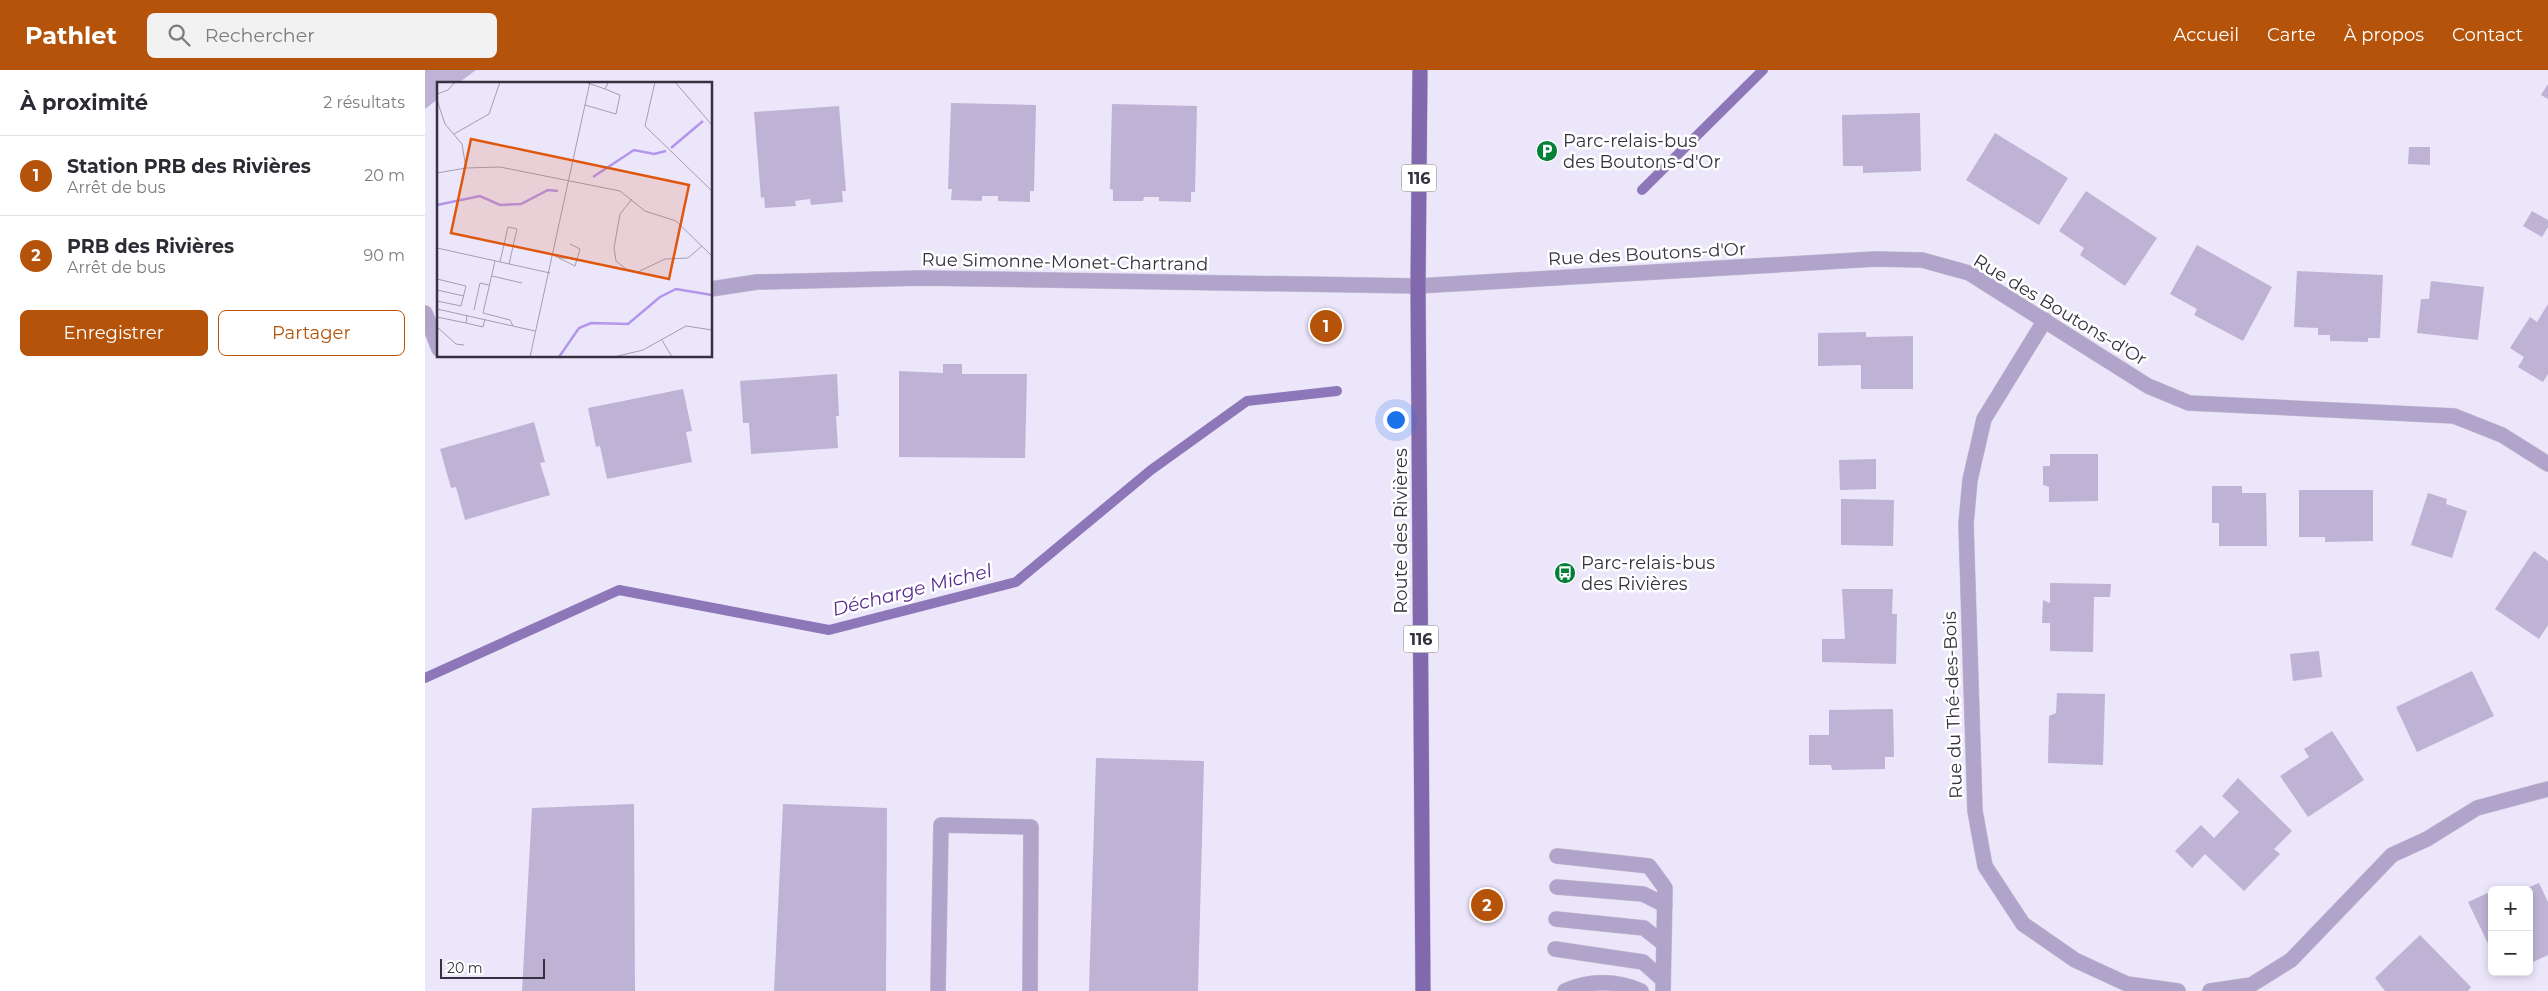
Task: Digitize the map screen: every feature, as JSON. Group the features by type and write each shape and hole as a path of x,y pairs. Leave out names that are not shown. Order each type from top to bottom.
{"main road":[{"name":"Route des Rivières","path":"1420,70 1418,286 1423,991"}],"street":[{"name":"Rue des Boutons-d'Or","path":"1418,286 1865,260 1923,260 1969,273 2148,386 2189,403 2454,416 2502,435 2548,464"},
{"name":"Rue Simonne-Monet-Chartrand","path":"713,289 757,282 923,278 1418,286"},
{"path":"425,313 437,344"},
{"name":"Rue du Thé-des-Bois","path":"2045,320 1984,419 1970,480 1966,524 1975,811 1983,857 1985,866 2023,924 2075,960 2127,984 2178,991"},
{"path":"425,355 437,350"},
{"path":"2210,991 2251,984 2291,960 2392,856 2427,839 2477,808 2548,789"},
{"path":"938,991 941,825 1031,827 1030,991"},
{"path":"1557,856 1649,866 1665,888 1663,986"},
{"path":"1557,887 1643,894 1665,905"},
{"path":"1556,918 1644,928 1664,944"},
{"path":"1555,949 1643,962 1663,986"},
{"path":"1565,991 1576,985 1602,982 1641,991"}],"building":[{"path":"425,70 476,70 460,82 437,82 437,100 425,109"},
{"path":"2548,84 2548,99 2541,95"},
{"path":"951,103 1036,105 1034,191 1030,191 1030,202 998,201 998,196 982,196 982,201 951,200 952,189 948,189"},
{"path":"1112,104 1197,106 1195,192 1191,192 1191,202 1159,201 1159,197 1144,197 1143,201 1113,201 1113,190 1110,189"},
{"path":"839,106 846,191 842,191 843,202 811,205 810,199 795,201 796,206 765,208 764,197 761,198 754,112"},
{"path":"1920,113 1921,171 1863,173 1863,166 1843,166 1842,115"},
{"path":"1995,133 2068,178 2039,225 1966,180"},
{"path":"2409,147 2430,147 2430,165 2408,164"},
{"path":"2086,191 2157,238 2125,286 2080,255 2084,248 2059,231"},
{"path":"2532,211 2548,220 2548,227 2542,237 2523,226"},
{"path":"2197,245 2272,287 2243,341 2194,315 2197,309 2170,294"},
{"path":"2297,271 2383,275 2380,338 2368,338 2368,342 2330,341 2330,335 2318,335 2318,328 2294,327"},
{"path":"2431,281 2484,287 2478,340 2417,333 2421,299 2429,299"},
{"path":"2548,304 2548,374 2543,382 2518,367 2524,357 2510,348 2530,317 2537,322"},
{"path":"1866,332 1866,337 1913,336 1913,389 1861,389 1861,365 1818,366 1818,333"},
{"path":"943,364 962,364 962,374 1027,374 1025,458 899,457 899,371 943,373"},
{"path":"837,374 839,416 836,416 838,448 751,454 749,423 743,423 740,381"},
{"path":"683,389 692,431 686,432 692,462 607,479 600,446 596,447 588,408"},
{"path":"534,422 545,462 540,463 550,495 465,520 456,487 451,488 440,449"},
{"path":"2050,454 2098,454 2098,501 2049,502 2049,487 2043,485 2043,466 2050,466"},
{"path":"1876,459 1876,489 1840,490 1839,460"},
{"path":"2212,486 2242,486 2242,493 2266,493 2267,546 2219,546 2219,523 2212,523"},
{"path":"2299,490 2373,490 2373,541 2325,542 2325,537 2299,537"},
{"path":"2428,493 2447,499 2446,504 2467,511 2452,558 2411,545"},
{"path":"1841,499 1894,500 1893,546 1841,545"},
{"path":"2534,551 2548,561 2548,625 2539,639 2495,609"},
{"path":"2050,583 2111,584 2110,597 2094,597 2093,652 2050,651 2050,623 2042,623 2043,600 2050,603"},
{"path":"1842,589 1893,589 1892,614 1897,614 1896,664 1822,662 1822,639 1845,639"},
{"path":"2319,651 2322,677 2293,681 2290,654"},
{"path":"2472,671 2494,716 2417,752 2396,707"},
{"path":"2057,693 2105,694 2103,765 2048,763 2049,716 2056,713"},
{"path":"1893,709 1894,757 1885,757 1885,769 1832,770 1831,765 1809,765 1809,735 1829,735 1829,710"},
{"path":"2332,731 2364,780 2308,817 2280,776 2309,757 2304,749"},
{"path":"1096,758 1204,761 1198,991 1089,991"},
{"path":"2238,778 2292,831 2274,849 2280,854 2244,891 2205,854 2192,868 2175,851 2201,825 2214,838 2239,812 2222,796"},
{"path":"634,804 635,991 522,991 532,808"},
{"path":"783,804 887,808 886,991 774,991"},
{"path":"2539,883 2548,902 2548,955 2533,962 2533,886"},
{"path":"2488,893 2488,944 2468,902"},
{"path":"2420,935 2471,987 2468,991 2385,991 2375,978"}],"waterway":[{"name":"Décharge Michel","path":"1642,190 1763,70"},
{"name":"Décharge Michel","path":"425,678 619,590 829,630 1016,582 1151,470 1247,401 1337,391"}],"place":[{"name":"Parc-relais-bus des Boutons-d'Or","path":"1547,151"},
{"name":"Station PRB des Rivières","path":"1326,326"},
{"name":"Parc-relais-bus des Rivières","path":"1565,573"},
{"name":"PRB des Rivières","path":"1487,905"}]}
